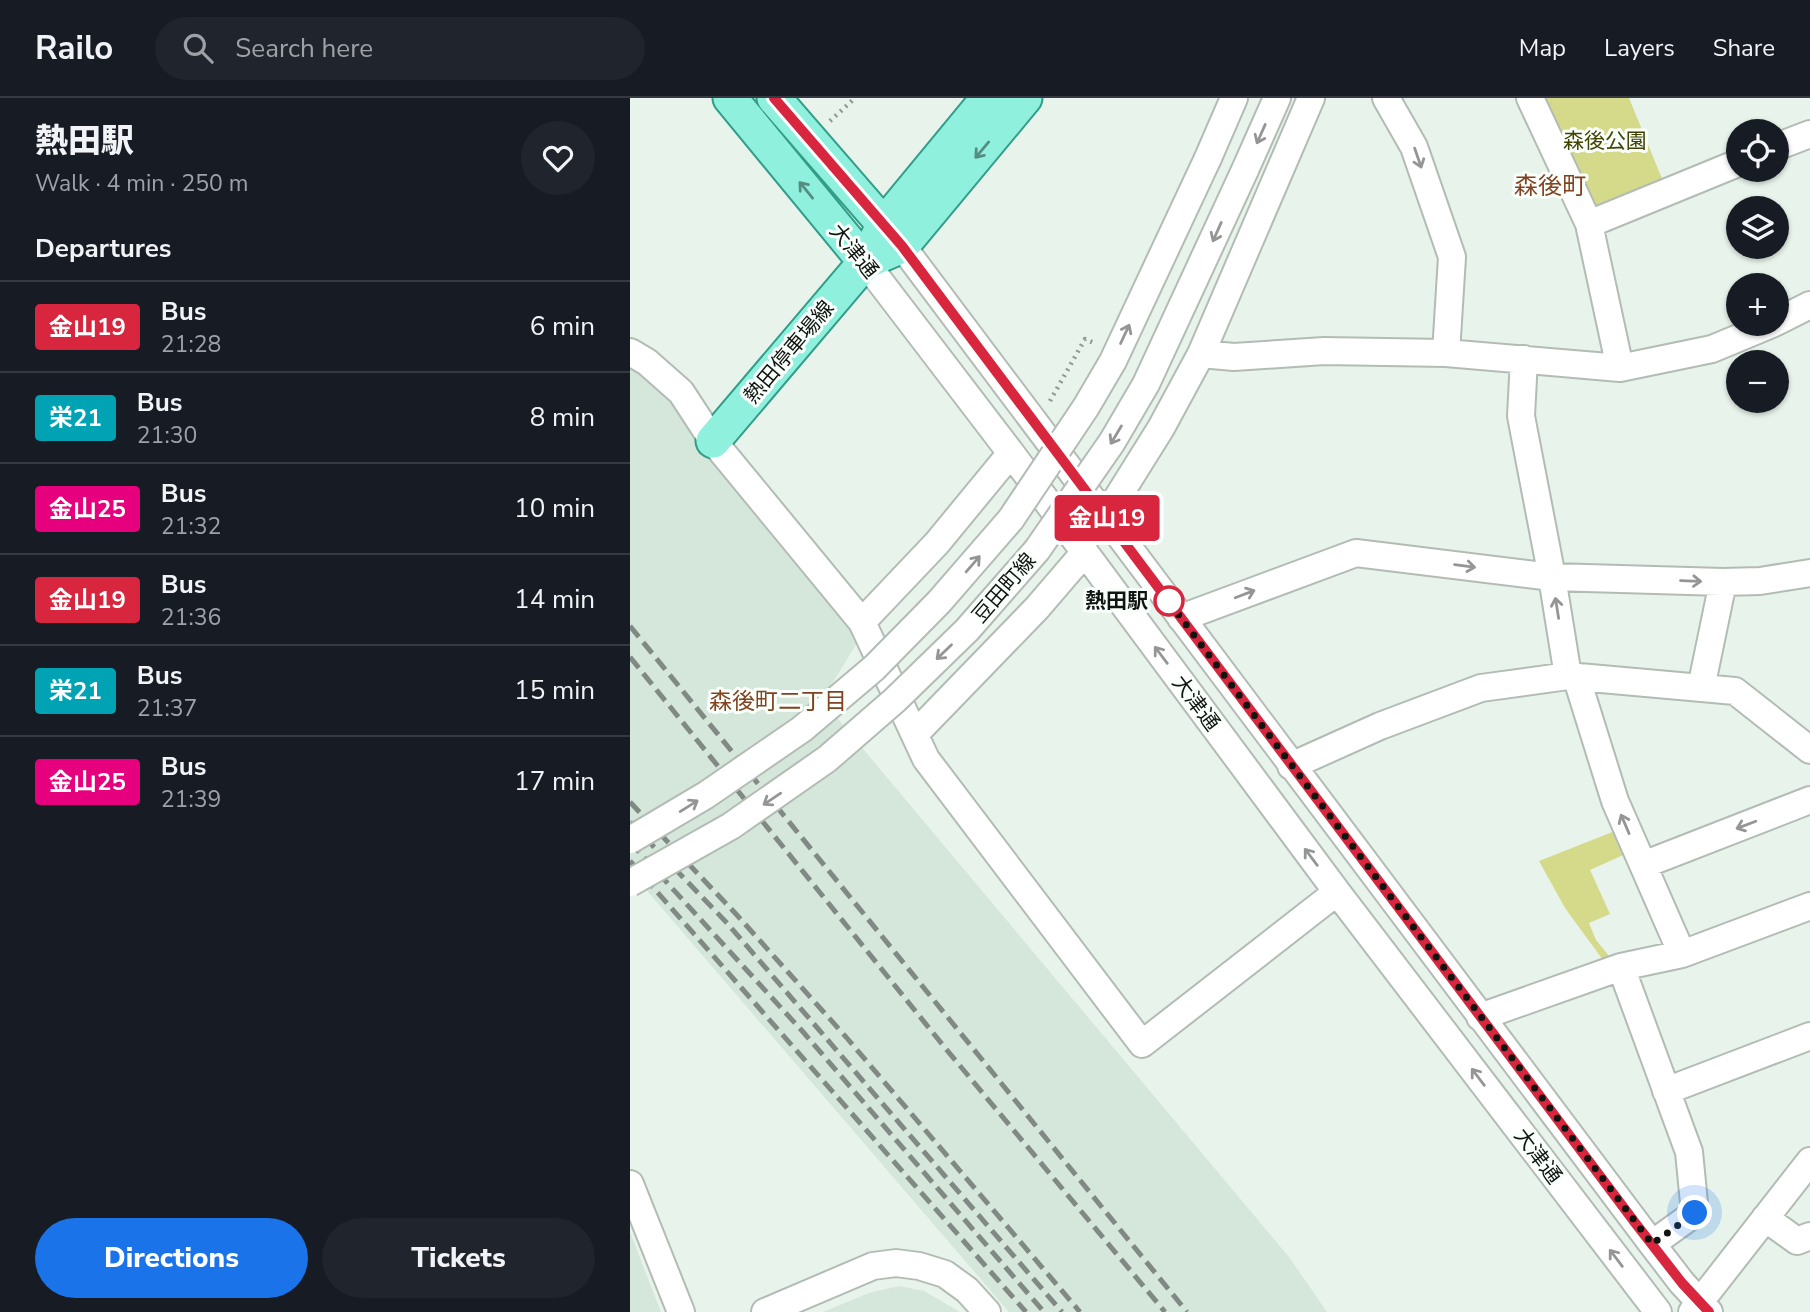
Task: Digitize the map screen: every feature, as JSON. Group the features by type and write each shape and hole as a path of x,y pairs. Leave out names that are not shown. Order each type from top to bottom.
{"main road":[{"name":"大津通","path":"730,98 865,262"},
{"name":"大津通","path":"774,98 893,235"},
{"name":"熱田停車場線","path":"893,235 988,98"},
{"name":"熱田停車場線","path":"713,441 865,262 1025,98"}],"street":[{"name":"豆田町線","path":"630,840 706,795 802,729 883,659 939,602 1011,519 1086,407 1113,361 1234,98"},
{"name":"豆田町線","path":"630,883 731,826 827,759 895,700 958,639 1037,550 1112,442 1146,384 1277,98"},
{"path":"1106,516 1161,428 1201,354 1311,98"},
{"path":"1386,98 1414,147 1452,257 1446,353"},
{"path":"1530,98 1589,223 1620,368"},
{"path":"1789,142 1810,134"},
{"path":"1589,223 1726,168"},
{"name":"大津通","path":"893,235 1700,1309"},
{"name":"大津通","path":"865,262 1011,453 1337,892 1658,1312"},
{"path":"1789,316 1810,305"},
{"path":"1201,354 1234,357 1324,351 1446,353 1620,368 1712,349 1743,336"},
{"path":"630,352 647,362 681,392 713,441 862,622 926,759 1142,1044 1337,892"},
{"path":"1524,359 1521,416 1572,676 1615,801 1682,954"},
{"path":"862,622 937,544 1011,453"},
{"path":"915,734 1037,608 1084,552"},
{"path":"1181,618 1356,553 1552,577 1723,582 1760,581 1810,573"},
{"path":"1701,688 1723,582"},
{"path":"1291,766 1380,726 1481,688 1572,676 1735,691 1810,750"},
{"path":"1643,864 1810,800"},
{"path":"1480,1017 1621,967 1682,954 1810,906"},
{"path":"1621,967 1689,1152 1695,1213 1652,1244"},
{"path":"1666,1091 1810,1035"},
{"path":"1700,1309 1765,1218 1808,1167"},
{"path":"630,1184 681,1312"},
{"path":"1765,1218 1797,1241 1810,1236"},
{"path":"765,1312 873,1266 896,1264 919,1266 945,1274 967,1290 987,1312"}],"path":[{"path":"828,124 855,98"},
{"path":"1050,401 1085,339 1094,343"}],"shaded area":[{"path":"630,367 656,383 860,638 822,700 1289,1257 1327,1312 1009,1312 630,871"},
{"path":"630,1232 661,1312 630,1312"},
{"path":"899,1286 924,1291 960,1312 823,1312 869,1293"}],"green space":[{"name":"森後公園","path":"1541,98 1629,98 1665,186 1603,212 1593,207"},
{"path":"1620,829 1630,852 1590,870 1610,914 1589,923 1596,940 1614,962 1606,964 1565,908 1539,861"}],"railway":[{"path":"630,626 1187,1312"},
{"path":"630,657 946,1049 1165,1312"},
{"path":"630,802 736,914 846,1037 1080,1312"},
{"path":"630,822 727,923 1062,1312"},
{"path":"630,842 804,1033 1044,1312"},
{"path":"630,861 1026,1312"}],"bus line":[{"name":"金山19","path":"774,98 902,246 1636,1224 1682,1283 1709,1312"}],"place":[{"name":"熱田駅","path":"1169,601"}],"district":[{"name":"森後町","path":"1550,186"},
{"name":"森後町二丁目","path":"778,701"}],"route":[{"path":"1169,601 1166,598 1652,1244 1695,1213"}]}
